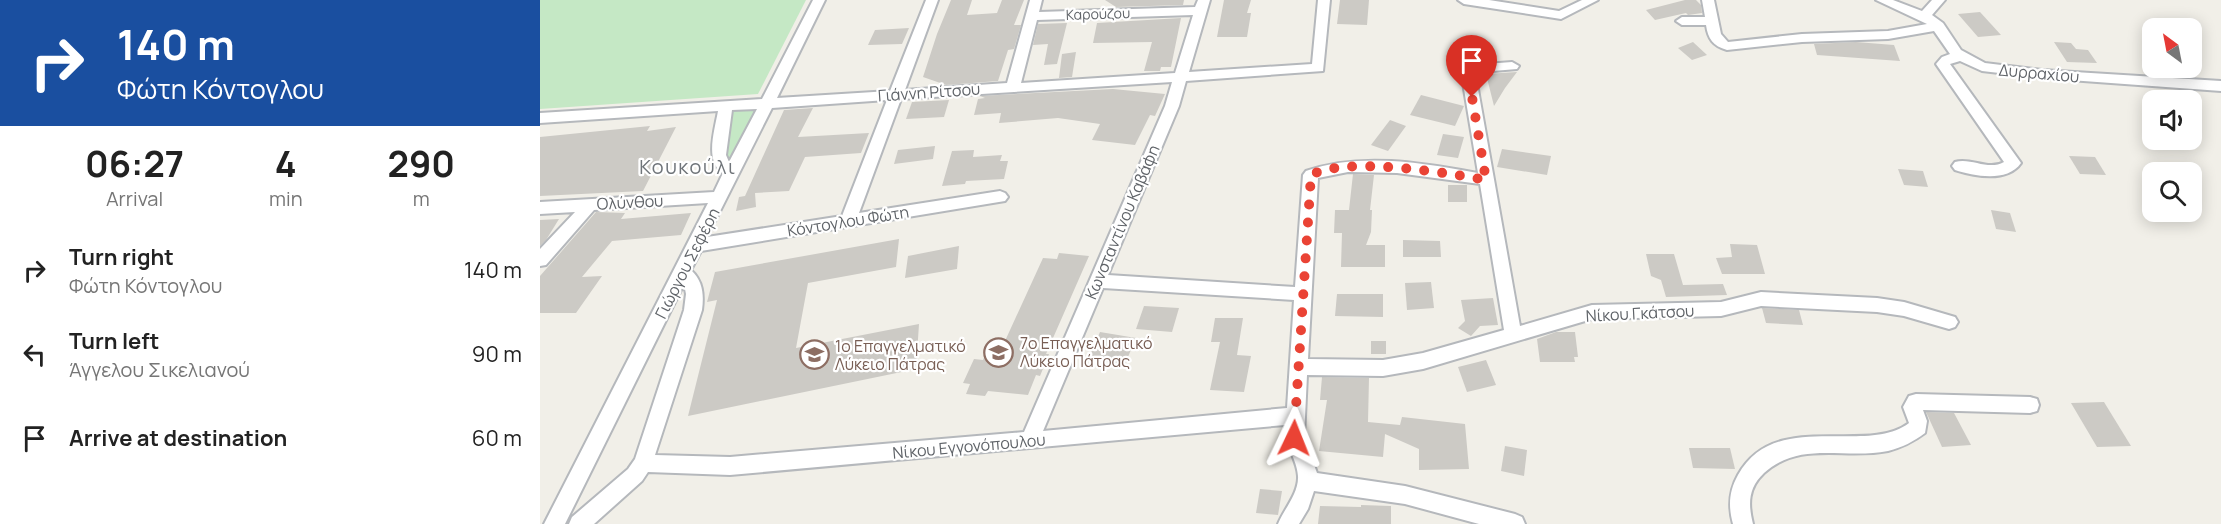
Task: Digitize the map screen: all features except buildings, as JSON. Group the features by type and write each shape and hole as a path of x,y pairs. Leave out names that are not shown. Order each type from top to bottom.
{"street":[{"name":"Γιώργου Σεφέρη","path":"554,524 819,0"},
{"path":"848,221 894,94 932,0"},
{"path":"1013,87 1036,0"},
{"name":"Γιάννη Ρίτσου","path":"540,118 1318,68 1324,0"},
{"path":"1464,0 1561,15 1592,0"},
{"path":"1708,0 1712,8 1715,39 1719,44 1727,46 1802,38 1888,35 1938,26"},
{"path":"1882,0 1924,16 1938,26 1960,56 1947,60 1943,64 2013,163 2008,168 1998,171 1960,166"},
{"path":"1924,16 1940,0"},
{"name":"Καρούζου","path":"1032,16 1202,6"},
{"name":"Κωνσταντίνου Καβάφη","path":"1030,440 1173,106 1202,6"},
{"path":"1682,21 1713,20"},
{"name":"Δυρραχίου","path":"1960,56 1978,66 1998,70 2221,86"},
{"path":"1512,66 1477,68 1468,77 1513,334"},
{"path":"726,105 719,155 724,167 733,172"},
{"path":"1288,524 1298,510 1308,481 1308,473 1295,443 1294,416 1311,175 1318,171 1336,169 1392,167 1486,180"},
{"name":"Ολύνθου","path":"540,208 720,197"},
{"name":"Κόντογλου Φώτη","path":"697,245 1000,197"},
{"path":"540,260 591,204"},
{"path":"579,524 635,475 643,463 695,302 692,281 682,273"},
{"path":"1097,281 1304,294"},
{"name":"Νίκου Γκάτσου","path":"1298,367 1383,369 1424,361 1592,312 1721,309 1761,299 1877,305 1904,309 1949,322"},
{"path":"1743,524 1738,498 1745,481 1765,457 1783,449 1805,445 1888,442 1907,438 1918,427 1912,407 1916,402 2030,405"},
{"name":"Νίκου Εγγονόπουλου","path":"643,463 723,466 1294,416"},
{"path":"1308,481 1406,495 1515,524"}],"green space":[{"path":"540,0 806,0 758,94 540,109"},
{"path":"768,102 733,172 724,167 726,105"}],"place":[{"name":"7ο Επαγγελματικό Λύκειο Πάτρας","path":"999,352"},
{"name":"1o Επαγγελματικό Λύκειο Πάτρας","path":"814,355"}],"district":[{"name":"Κουκούλι","path":"688,167"}],"route":[{"path":"1294,438 1311,175 1318,171 1336,169 1392,167 1486,180 1472,97"}]}
